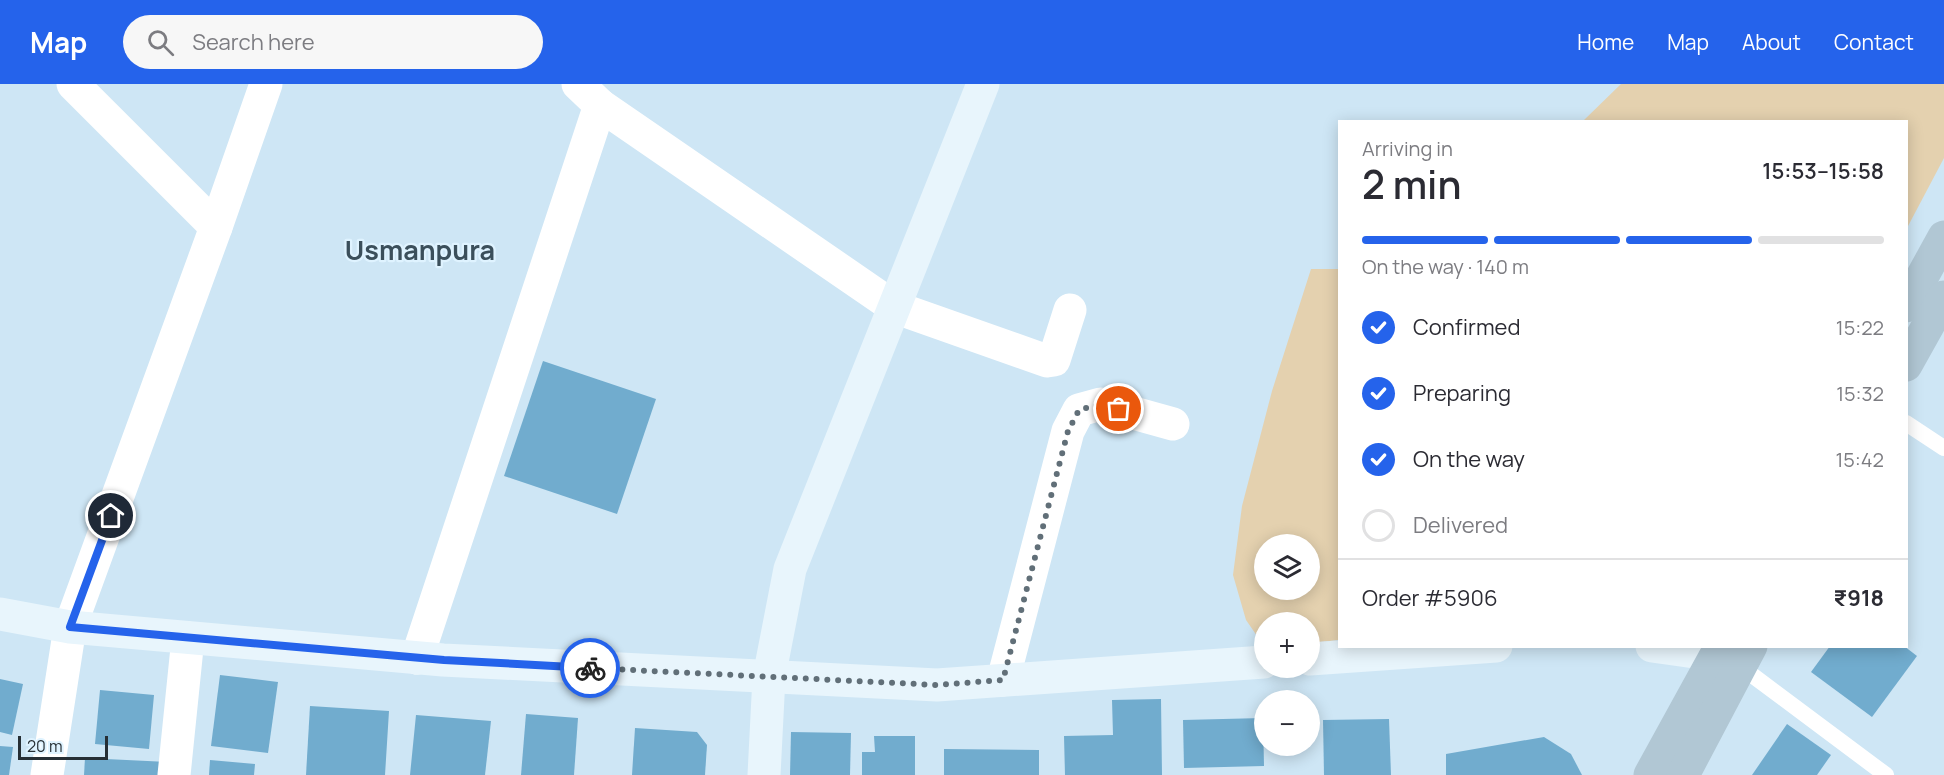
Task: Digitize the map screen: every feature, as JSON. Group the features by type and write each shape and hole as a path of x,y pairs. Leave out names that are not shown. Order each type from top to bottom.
{"main road":[{"path":"1908,302 1944,237"},
{"path":"1908,361 1944,297"},
{"path":"1650,775 1732,654"},
{"path":"1683,775 1732,654"}],"street":[{"path":"73,84 216,227"},
{"path":"47,775 70,627 266,84"},
{"path":"764,775 769,676 790,569 983,84"},
{"path":"417,658 589,94 894,307 1047,361 1054,360 1070,310"},
{"path":"1003,680 1068,431 1079,410 1101,404 1173,424"},
{"path":"0,614 70,627 417,658 937,685 1254,663"},
{"path":"174,775 188,638"},
{"path":"1320,658 1467,648"},
{"path":"1672,648 1732,654"}],"lane":[{"path":"1908,424 1944,448"},
{"path":"1732,654 1886,775"}],"shaded area":[{"path":"1621,84 1944,84 1944,158 1908,226 1908,120 1584,120"},
{"path":"1311,269 1338,269 1338,640 1320,642 1320,612 1254,612 1254,632 1246,620 1233,575 1242,506 1272,391"}],"building":[{"path":"543,361 656,399 617,514 504,476"},
{"path":"1829,648 1907,648 1917,656 1872,717 1811,672"},
{"path":"220,675 278,682 268,753 211,746"},
{"path":"0,679 23,684 12,735 0,732"},
{"path":"100,690 154,695 149,749 95,744"},
{"path":"1161,699 1162,775 1065,775 1064,736 1113,735 1112,700"},
{"path":"310,706 389,711 385,775 306,775"},
{"path":"526,714 578,718 574,775 521,775"},
{"path":"416,715 491,721 485,775 410,775"},
{"path":"1254,718 1254,756 1264,756 1264,766 1184,768 1183,720"},
{"path":"1389,719 1391,775 1324,775 1323,720"},
{"path":"1787,724 1831,755 1817,775 1752,775"},
{"path":"635,728 697,732 707,745 705,775 632,775"},
{"path":"791,732 851,733 850,775 790,775"},
{"path":"874,736 915,736 915,775 862,775 862,752 875,752"},
{"path":"1544,737 1571,754 1582,775 1446,775 1446,754"},
{"path":"0,746 13,747 9,775 0,775"},
{"path":"944,749 1039,750 1039,775 944,775"},
{"path":"85,758 168,762 167,775 84,775"},
{"path":"210,760 255,764 254,775 209,775"}],"way so far":[{"path":"590,668 937,685 1003,680 1068,431 1079,410 1101,404 1119,409"}],"district":[{"name":"Usmanpura","path":"420,251"}],"route":[{"path":"111,516 70,627 444,660 590,668"}]}
